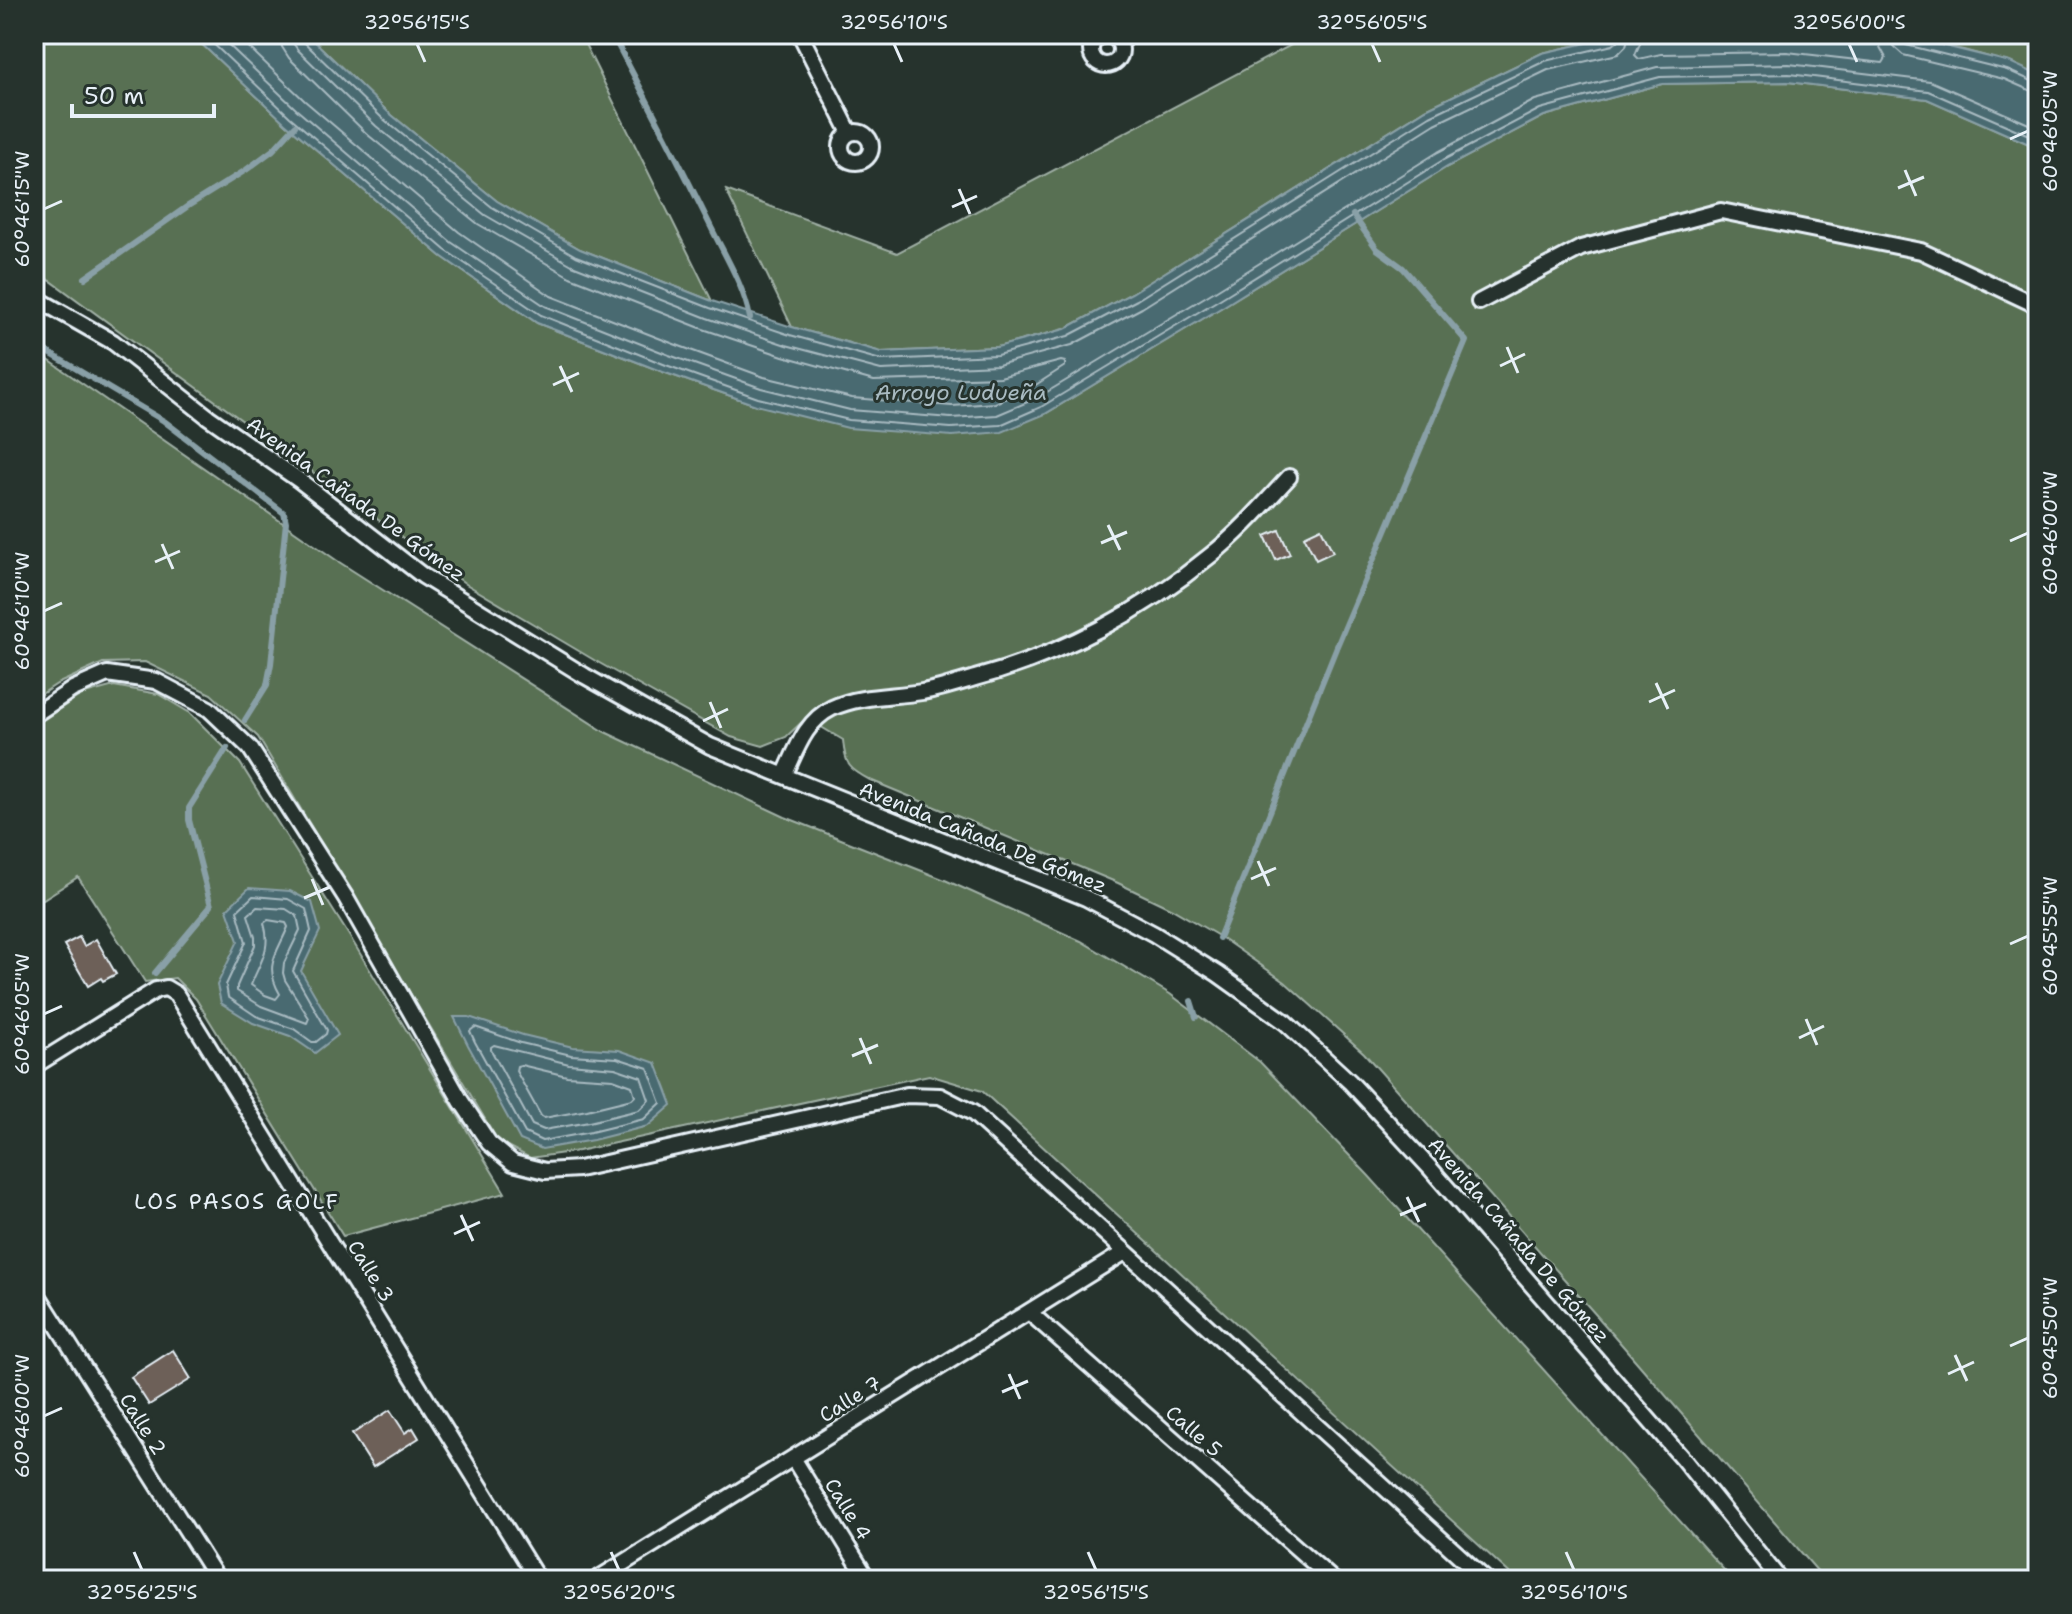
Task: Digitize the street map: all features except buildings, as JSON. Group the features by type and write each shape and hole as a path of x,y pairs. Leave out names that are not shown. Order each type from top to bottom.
{"street":[{"path":"800,34 850,133"},
{"path":"1479,302 1581,248 1721,211 1921,251 2038,306"},
{"name":"Avenida Cañada De Gómez","path":"34,297 113,342 207,416 299,480 423,576 585,676 710,746 1086,898 1154,934 1218,974 1285,1022 1350,1082 1430,1168 1683,1459 1780,1580"},
{"path":"784,776 807,729 830,709 855,700 925,692 985,675 1100,630 1148,602 1212,555 1289,477"},
{"path":"34,715 73,689 107,674 156,681 209,709 250,748 346,898 461,1101 489,1143 513,1163 545,1171 579,1169 907,1095 940,1096 973,1113 1486,1580"},
{"name":"Calle 3","path":"34,1066 145,996 166,988 176,994 538,1580"},
{"name":"Calle 7","path":"596,1580 1125,1252"},
{"name":"Calle 2","path":"34,1289 218,1580"},
{"name":"Calle 5","path":"1029,1312 1333,1580"},
{"name":"Calle 4","path":"793,1458 868,1580"}],"green space":[{"path":"34,34 191,34 285,123 441,256 537,323 756,405 1045,414 1447,167 1544,116 1662,84 1788,82 1927,99 2038,148 2038,1580 1825,1580 1364,1053 1285,982 1222,938 1172,909 1118,883 870,780 847,761 843,740 806,718 786,737 763,746 731,737 594,660 466,584 51,281 34,274"},
{"path":"307,34 580,34 712,301 580,249 497,201 388,112"},
{"path":"1312,34 1627,34 1542,53 1426,109 1132,293 1065,329 997,347 881,352 792,327 726,190 897,253"},
{"path":"1868,34 2038,34 2038,75 1997,59 1954,48"},
{"path":"34,350 339,562 605,732 785,817 945,880 1081,941 1170,994 1260,1062 1368,1175 1733,1580 1517,1580 982,1091 929,1075 578,1151 530,1158 498,1141 258,737 211,694 145,662 103,663 57,684 34,699"},
{"path":"114,686 158,694 190,713 240,763 505,1193 343,1236 196,999 175,978 145,982 78,877 34,905 34,726 81,695"}],"water":[{"name":"Arroyo Ludueña","path":"191,34 307,34 388,112 497,201 580,249 712,301 881,352 997,347 1065,329 1132,293 1426,109 1542,53 1627,34 1868,34 1916,39 2010,62 2038,75 2038,148 1927,99 1788,82 1662,84 1544,116 1447,167 1045,414 1002,432 952,436 848,428 756,405 537,323 441,256 285,123"},
{"path":"249,888 290,891 312,902 320,931 301,971 338,1035 315,1053 290,1036 253,1023 221,1003 217,985 238,941 227,909"},
{"path":"454,1017 469,1017 573,1047 619,1050 656,1063 672,1105 648,1126 542,1149 520,1140"}],"waterway":[{"path":"612,34 734,271 750,318"},
{"path":"85,278 188,206 246,170 273,150 295,126"},
{"path":"1219,938 1337,646 1466,341 1403,268 1377,249 1353,215"},
{"path":"34,347 41,348 164,421 284,513 286,522 271,664 267,685 245,720"},
{"path":"155,973 211,906 189,820 189,808 227,748"},
{"path":"1191,1001 1196,1017"}],"district":[{"name":"LOS PASOS GOLF","path":"237,1201"}]}
